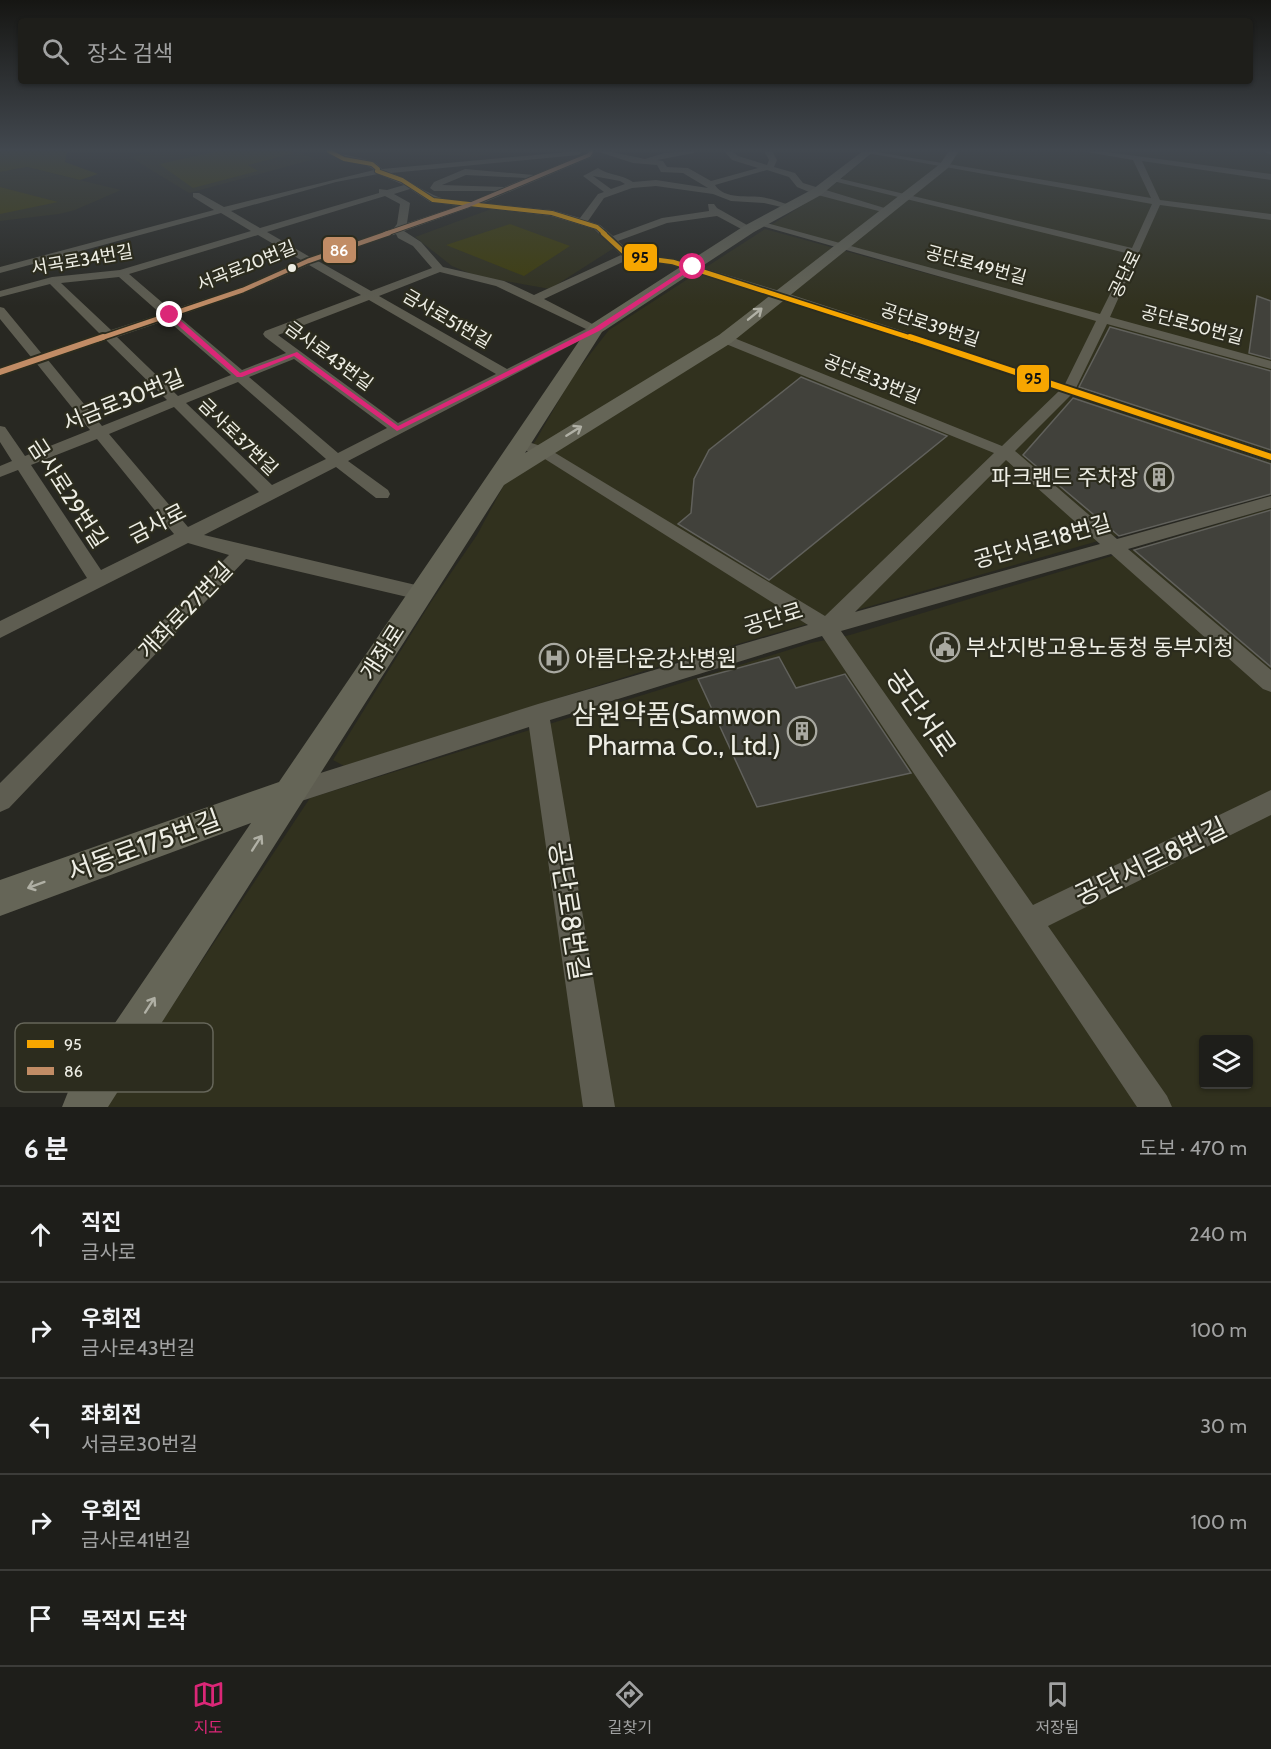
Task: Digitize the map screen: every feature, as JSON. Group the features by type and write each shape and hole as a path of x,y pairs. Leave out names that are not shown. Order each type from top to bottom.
{"main road":[{"name":"금사로","path":"490,487 596,329 754,226 784,203"},
{"name":"개좌로","path":"138,1023 490,487 542,451 725,339 896,203"},
{"name":"서동로175번길","path":"0,898 289,794"},
{"name":"개좌로","path":"83,1107 93,1092"}],"street":[{"name":"금사로51번길","path":"209,203 506,374"},
{"path":"0,270 249,203"},
{"name":"서곡로34번길","path":"0,294 53,280 121,273 355,203"},
{"path":"404,203 402,225 398,229 402,236 417,244 439,269 500,283 596,329"},
{"path":"453,203 552,213 597,226 628,256"},
{"name":"서곡로20번길","path":"0,372 243,290 308,261 474,203"},
{"path":"582,222 596,203"},
{"path":"715,203 710,204 718,213 754,226 840,247"},
{"path":"859,203 886,210"},
{"path":"927,203 1136,252"},
{"name":"공단로","path":"289,794 538,714 827,627 1070,389 1136,252 1157,203"},
{"path":"1162,203 1271,217"},
{"path":"612,240 665,220 718,213"},
{"name":"공단로49번길","path":"840,247 1103,319"},
{"path":"535,299 628,256 693,267 780,294"},
{"name":"금사로37번길","path":"35,261 270,493"},
{"name":"금사로51번길","path":"370,295 439,269"},
{"path":"121,273 337,460 382,494"},
{"name":"공단로39번길","path":"780,294 1070,389"},
{"name":"금사로43번길","path":"370,295 269,334 397,429"},
{"path":"0,311 185,536 242,552"},
{"name":"공단로50번길","path":"1103,319 1271,365"},
{"name":"금사로","path":"0,630 596,329"},
{"name":"공단로33번길","path":"725,339 1006,453"},
{"name":"서금로30번길","path":"0,472 295,354"},
{"path":"543,356 572,365"},
{"path":"1070,389 1271,457"},
{"name":"금사로29번길","path":"0,430 98,580"},
{"name":"공단서로","path":"519,444 542,451 827,627 1156,1107"},
{"path":"1006,453 1271,683"},
{"name":"공단서로18번길","path":"827,627 1271,502"},
{"name":"개좌로27번길","path":"0,800 242,552 420,593"},
{"name":"공단로8번길","path":"538,714 599,1107"},
{"name":"공단서로8번길","path":"1030,921 1271,802"}],"shaded area":[{"path":"0,203 92,203 59,214 0,221"},
{"path":"0,203 55,203 0,214"},
{"path":"807,203 1271,203 1271,362 771,225"},
{"path":"494,208 551,215 590,226 614,248 550,289 476,276 452,266 415,237"},
{"path":"510,224 570,246 524,276 446,245"},
{"path":"765,229 1271,368 1271,495 1098,541 647,670 344,766 333,760 431,602 477,535 505,483 536,440 573,376 609,330"},
{"path":"1271,508 1271,1107 105,1107 115,1092 213,1092 213,1023 161,1023 310,798 811,643 850,635"}],"building":[{"path":"1257,296 1271,301 1271,359 1249,353"},
{"path":"1110,327 1271,371 1271,450 1079,387"},
{"path":"801,377 947,436 769,580 678,524 691,513 694,479 709,450"},
{"name":"파크랜드 주차장","path":"1073,398 1271,464 1271,494 1119,536 1023,455"},
{"path":"1271,510 1271,667 1134,550"},
{"name":"삼원약품(Samwon Pharma Co., Ltd.)","path":"779,657 796,688 845,674 911,773 757,807 698,679"}],"transit line":[{"name":"95","path":"457,203 552,213 597,227 628,256 673,262 779,294 1271,457"},
{"name":"86","path":"0,372 243,290 308,261 475,203"}],"place":[{"name":"파크랜드 주차장","path":"1159,477"},
{"name":"부산지방고용노동청 동부지청","path":"945,647"},
{"name":"아름다운강산병원","path":"554,658"},
{"name":"삼원약품(Samwon Pharma Co., Ltd.)","path":"802,731"}],"route":[{"path":"170,315 240,376 295,354 397,429 596,329 693,267"}]}
